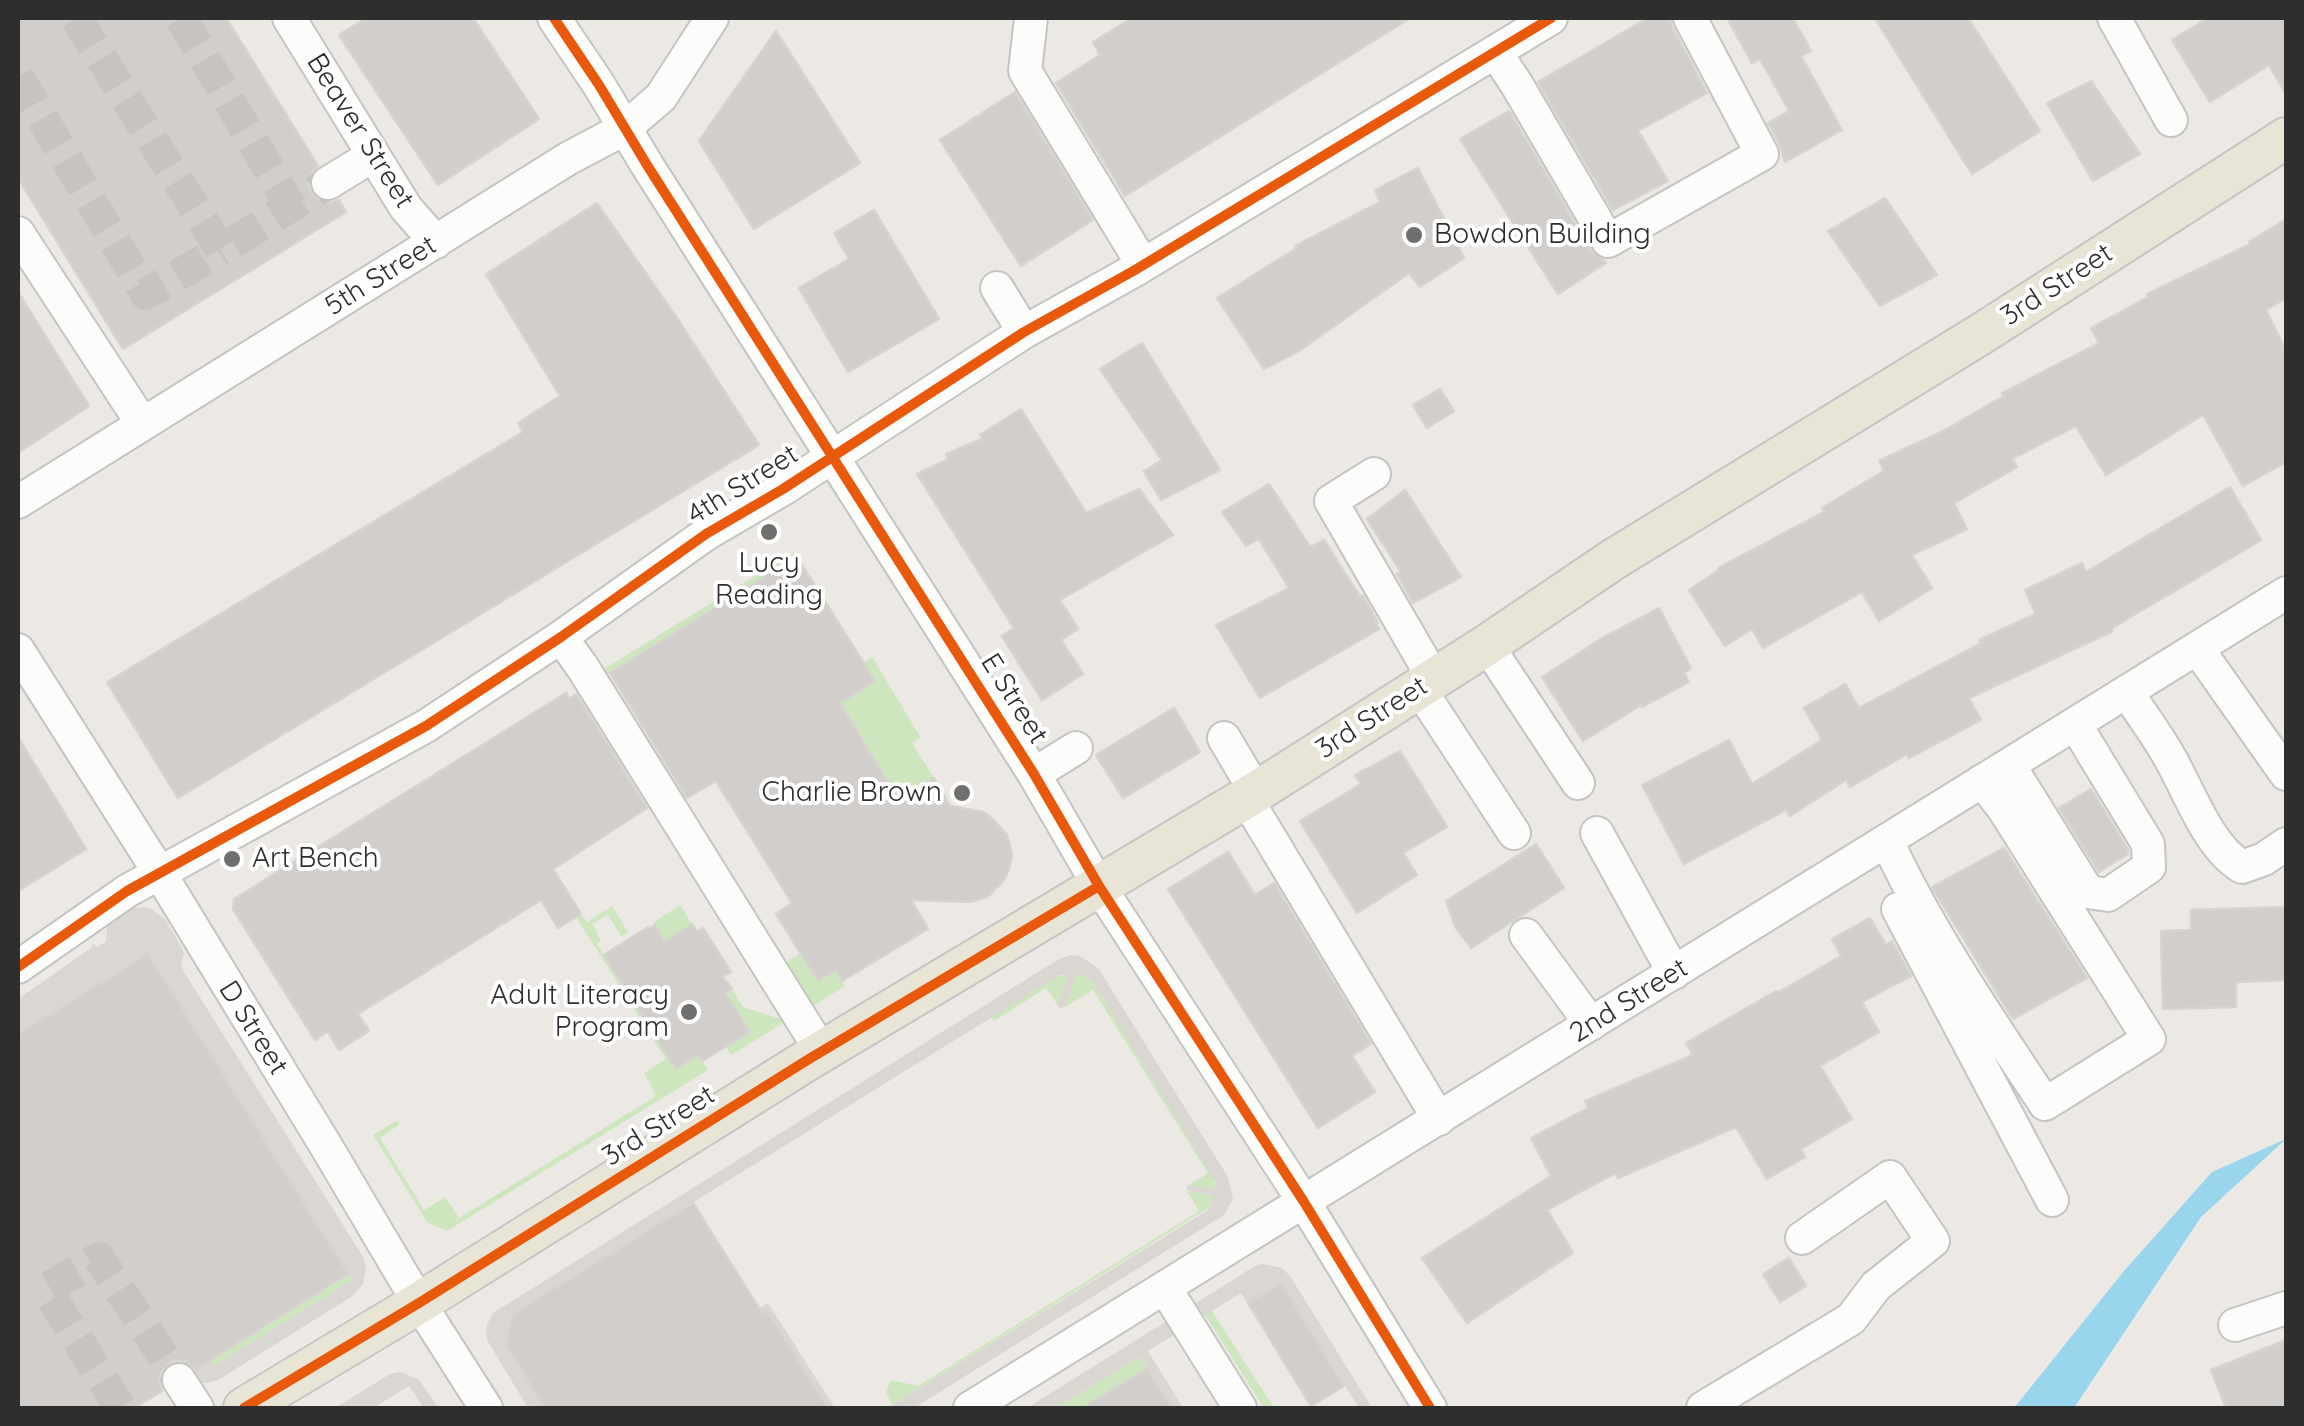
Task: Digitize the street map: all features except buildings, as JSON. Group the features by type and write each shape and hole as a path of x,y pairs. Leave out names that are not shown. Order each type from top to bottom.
{"main road":[{"name":"3rd Street","path":"244,1408 822,1052 1251,795 1614,559 1980,334 2286,138"}],"street":[{"name":"Beaver Street","path":"289,18 406,208 436,242"},
{"name":"E Street","path":"554,18 1034,774 1100,886 1304,1202 1430,1408"},
{"name":"5th Street","path":"18,502 624,128 661,97 712,18"},
{"path":"1031,18 1025,71 1144,264"},
{"name":"4th Street","path":"18,968 158,872 426,726 706,534 783,489 1024,332 1144,264 1551,18"},
{"path":"1496,52 1608,242 1762,154 1690,18"},
{"path":"2114,18 2170,120"},
{"path":"328,183 372,156"},
{"path":"18,232 142,423"},
{"path":"997,288 1024,332"},
{"path":"1374,474 1332,500 1426,683 1514,833"},
{"name":"2nd Street","path":"970,1408 2286,593"},
{"path":"560,637 584,668 822,1052"},
{"path":"1487,645 1578,783"},
{"path":"2198,648 2286,774"},
{"name":"D Street","path":"18,650 30,698 158,872 486,1408"},
{"path":"2126,692 2166,750 2228,858 2242,867 2264,859 2286,844"},
{"path":"1996,773 2088,892 2108,896 2150,867 2148,844 2074,724"},
{"path":"1224,738 1251,795 1439,1119"},
{"path":"1034,774 1076,748"},
{"path":"1877,847 2045,1104 2149,1038 2002,808 1996,773"},
{"path":"1597,834 1674,973"},
{"path":"1877,847 2052,1200"},
{"path":"1526,934 1591,1024"},
{"path":"1703,1408 1851,1319 1876,1286 1934,1241 1890,1177 1802,1238"},
{"path":"1165,1288 1240,1408"},
{"path":"2236,1325 2286,1308"},
{"path":"179,1380 197,1408"}],"green space":[{"path":"794,552 797,557 603,678 599,672"},
{"path":"872,657 921,738 912,743 934,778 898,799 840,703 875,682 864,662"},
{"path":"680,905 692,924 665,942 654,922"},
{"path":"612,906 628,932 621,936 608,915 592,924 601,940 597,944 676,1069 699,1055 708,1070 447,1231 427,1222 373,1135 396,1121 399,1125 380,1138 424,1210 445,1197 459,1218 656,1096 644,1073 666,1059 576,917 581,914 587,922"},
{"path":"801,953 818,981 836,970 845,986 811,1007 785,963"},
{"path":"1068,974 1057,1004 1046,988 994,1021 991,1016 1054,978"},
{"path":"1077,974 1092,981 1215,1179 1215,1190 1188,1185 1208,1173 1093,990 1065,1007"},
{"path":"732,988 743,1007 787,1021 731,1055 726,1047 725,993"},
{"path":"1187,1191 1214,1196 1210,1207 892,1405 886,1392 891,1380 918,1386 1199,1211"},
{"path":"348,1274 352,1280 214,1366 210,1360"},
{"path":"1212,1311 1274,1408 1264,1408 1205,1315"},
{"path":"1140,1357 1147,1369 1082,1408 1056,1408"}],"shaded area":[{"path":"144,907 164,918 182,948 184,972 366,1266 363,1284 351,1297 208,1383 195,1382 187,1375 210,1360 215,1365 352,1280 149,954 18,1034 18,999 93,944 97,947 106,942 104,923 130,908"},
{"path":"1070,955 1080,956 1098,968 1228,1177 1233,1199 1224,1215 914,1408 887,1408 1212,1204 1213,1196 1186,1190 1188,1185 1215,1189 1216,1183 1092,981 1077,974 1065,1007 1060,1008 1057,1004 1068,975 1060,975 513,1314 506,1345 545,1408 528,1408 487,1340 486,1327 493,1313"},
{"path":"1255,1266 1282,1268 1290,1276 1372,1408 1359,1408 1281,1283 1248,1303 1241,1293 1148,1351 1183,1408 1172,1408 1140,1357 1056,1408 1027,1408"},
{"path":"768,1303 835,1408 828,1408 766,1310 608,1408 598,1408"},
{"path":"400,1372 419,1380 439,1408 424,1408 409,1386 373,1408 335,1408 390,1374"}],"water":[{"path":"2286,1139 2201,1217 2074,1408 2014,1408 2124,1271 2212,1172"}],"tunnel":[{"path":"76,18 221,250 328,183"},
{"path":"181,18 291,207"},
{"path":"18,77 146,294 221,250"},
{"path":"120,1408 46,1289 99,1258 179,1380"}],"cycle path":[{"path":"554,18 1034,774 1099,886 1304,1202 1430,1408"},
{"path":"18,967 127,891 426,726 706,534 783,489 1024,332 1135,270 1551,18"},
{"path":"244,1408 809,1059 1099,886"}],"place":[{"name":"Bowdon Building","path":"1414,235"},
{"name":"Lucy Reading","path":"769,532"},
{"name":"Charlie Brown","path":"962,793"},
{"name":"Art Bench","path":"232,859"},
{"name":"Adult Literacy Program","path":"689,1012"}]}
